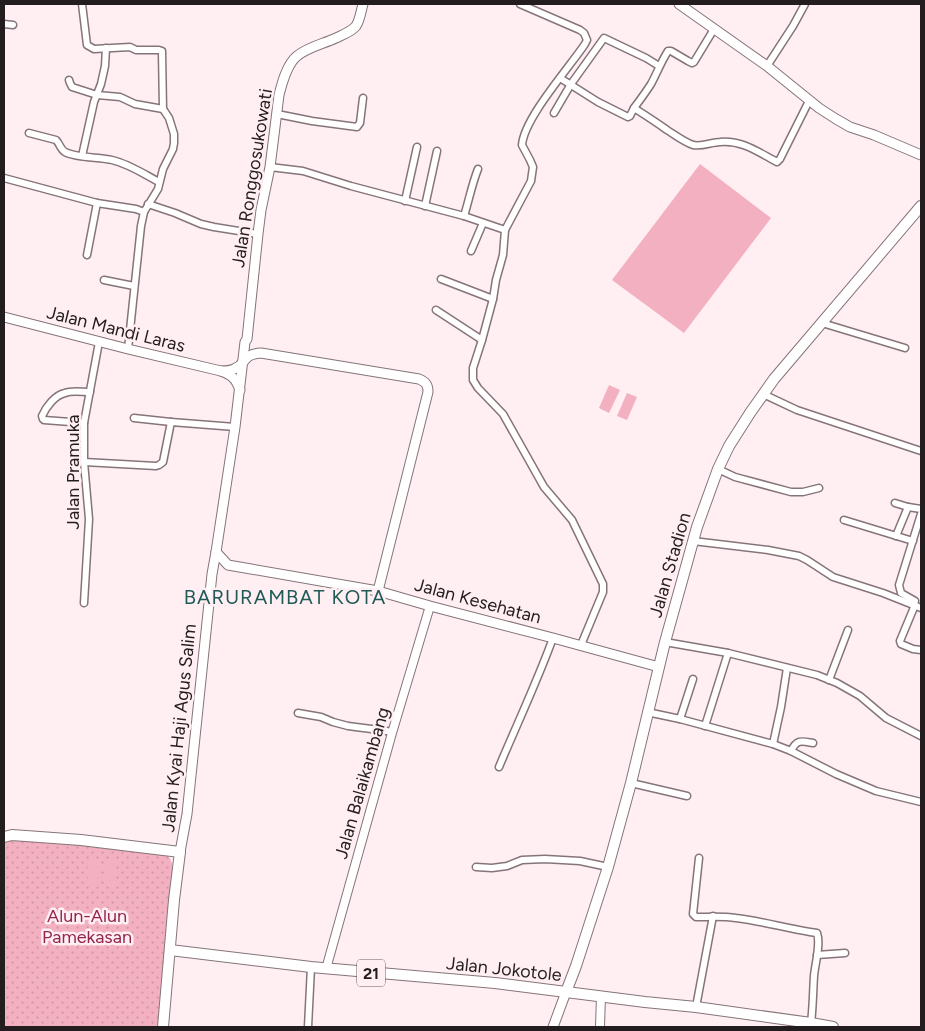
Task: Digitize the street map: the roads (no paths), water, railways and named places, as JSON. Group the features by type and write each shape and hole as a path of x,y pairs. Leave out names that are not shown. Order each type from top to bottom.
{"main road":[{"name":"Jalan Ronggosukowati","path":"243,361 261,210 270,167 281,87 292,62 297,56 344,34 357,25 363,4"},
{"path":"679,4 767,66 809,101 836,119 921,155"},
{"name":"Jalan Stadion","path":"569,993 622,819 647,712 693,541 718,469 729,446 763,394 921,206"},
{"name":"Jalan Mandi Laras","path":"4,317 221,371"},
{"path":"247,339 251,347 261,353"},
{"path":"221,371 234,369 250,354 261,353 420,379 425,382 428,392 378,591"},
{"name":"Jalan Kyai Haji Agus Salim","path":"162,1027 212,574 235,427 243,361"},
{"path":"221,371 234,378 240,390"},
{"path":"212,574 219,568 228,565 216,552"},
{"name":"Jalan Kesehatan","path":"228,565 378,591 659,667"},
{"path":"6,836 90,841 180,852"},
{"name":"Jalan Jokotole","path":"170,950 311,967 494,983 696,1007 833,1027"},
{"path":"553,1027 569,993"}],"street":[{"path":"82,4 87,45 94,49 130,47 136,50 162,50 163,109 169,118 174,134 174,143 158,189 144,212 141,226 128,349"},
{"path":"520,4 580,30 586,36 587,40 566,81 554,113"},
{"path":"767,66 805,4"},
{"path":"4,24 13,25"},
{"path":"566,81 598,102 628,117 651,84 668,52 670,51 690,63 694,62 714,29"},
{"path":"587,647 604,592 604,584 572,520 544,486 503,414 478,388 473,380 473,368 493,299 503,254 505,230 531,181 532,167 522,145 533,116 599,46 604,38 659,66"},
{"path":"82,156 105,66 106,48"},
{"path":"69,80 72,87 97,95 120,97 135,104 163,109"},
{"path":"277,114 358,127 363,98"},
{"path":"634,108 691,144 731,141 753,148 777,162 809,101"},
{"path":"29,132 56,140 64,151 68,153 119,162 159,182"},
{"path":"405,201 417,147"},
{"path":"425,206 437,151"},
{"path":"270,167 303,171 351,186 464,216 505,230"},
{"path":"464,216 478,168"},
{"path":"4,178 97,203 144,212"},
{"path":"87,255 97,203"},
{"path":"148,204 200,224 258,234"},
{"path":"471,251 484,223"},
{"path":"441,279 493,299"},
{"path":"104,280 134,286"},
{"path":"436,310 482,340"},
{"path":"822,323 905,348"},
{"name":"Jalan Pramuka","path":"84,603 89,519 84,462 84,423 99,342"},
{"path":"84,423 44,420 42,416 45,409 65,392 90,392"},
{"path":"763,394 797,410 921,451"},
{"path":"134,418 235,427"},
{"path":"84,462 160,465 163,462 171,422"},
{"path":"718,469 735,477 791,492 803,492 819,488"},
{"path":"895,503 921,509"},
{"path":"896,536 908,507"},
{"path":"919,606 901,593 900,585 921,514"},
{"path":"844,520 913,540"},
{"path":"693,541 768,550 804,558 833,577 919,606"},
{"name":"Jalan Balaikambang","path":"326,968 430,606"},
{"path":"919,606 900,641 901,644 921,650"},
{"path":"829,680 848,630"},
{"path":"499,767 553,638"},
{"path":"665,642 728,653 816,675 860,696 886,718 921,736"},
{"path":"705,726 728,653"},
{"path":"773,744 781,707 786,668"},
{"path":"680,719 692,679"},
{"path":"647,712 773,744 876,791 921,802"},
{"path":"298,713 321,717 348,726 392,733"},
{"path":"791,751 797,742 813,743"},
{"path":"631,783 687,796"},
{"path":"699,858 693,914 696,917 734,917 817,933 818,943 811,1023"},
{"path":"476,867 492,868 507,866 522,860 545,859 580,861 608,867"},
{"path":"696,1007 713,916"},
{"path":"817,954 845,953"},
{"path":"308,1027 311,967"},
{"path":"600,1027 601,996"}],"district":[{"name":"BARURAMBAT KOTA","path":"285,597"}],"park label":[{"name":"Alun-Alun Pamekasan","path":"87,926"}]}
